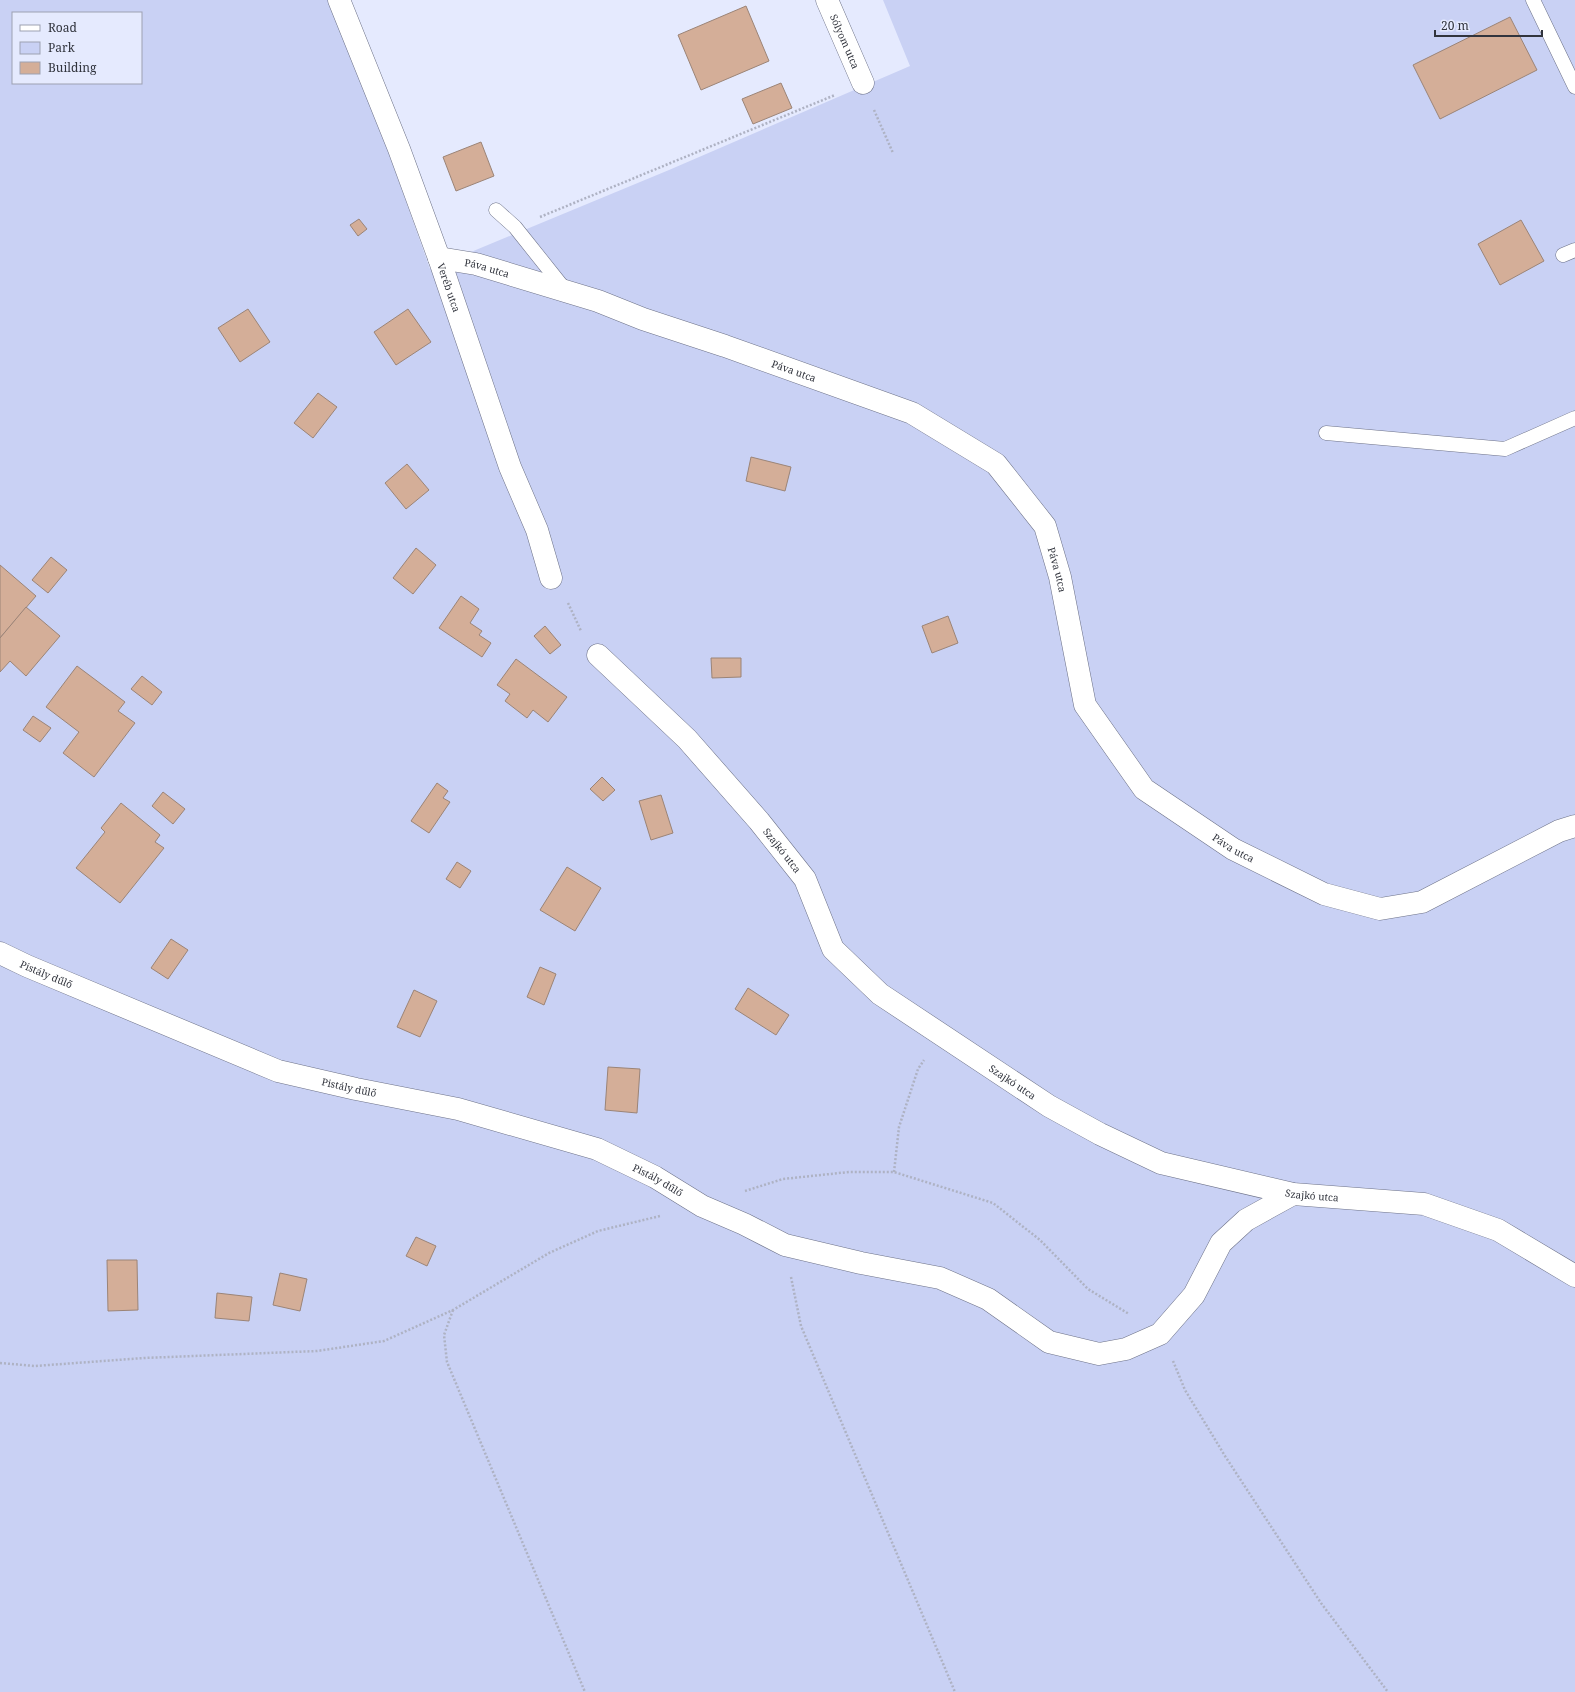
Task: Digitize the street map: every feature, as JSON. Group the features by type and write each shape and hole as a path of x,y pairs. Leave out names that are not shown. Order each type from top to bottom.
{"street":[{"name":"Veréb utca","path":"339,0 399,149 439,258 510,467 537,530 551,578"},
{"name":"Sólyom utca","path":"827,0 863,83"},
{"name":"Páva utca","path":"439,258 476,264 566,291 726,346 912,413 996,464 1045,526 1060,577 1085,705 1144,789 1233,849 1324,894 1380,909 1422,902 1559,831 1575,826"},
{"name":"Szajkó utca","path":"598,655 687,739 759,821 805,879 833,949 880,994 1049,1106 1100,1134 1162,1162 1293,1194 1424,1204 1498,1230 1575,1276"},
{"name":"Pistály dűlő","path":"0,953 34,969 278,1071 356,1089 458,1109 597,1149 654,1177 702,1206 744,1224 785,1245 861,1263 940,1278 988,1299 1049,1342 1099,1354 1126,1349 1160,1334"},
{"path":"1160,1334 1194,1295 1221,1243 1246,1220 1293,1194"}],"lane":[{"path":"1533,0 1575,88"},
{"path":"496,210 515,227 566,291"},
{"path":"1326,433 1505,449 1575,418"}],"path":[{"path":"515,227 863,83 893,153"},
{"path":"551,578 568,603 577,627 598,655"},
{"path":"894,1172 899,1127 918,1069 943,1035"},
{"path":"0,1363 35,1366 144,1358 318,1351 384,1341 453,1310 549,1253 598,1231 702,1206 783,1179 849,1172 894,1172 993,1203 1040,1240 1088,1289 1160,1334 1185,1390 1225,1456 1321,1603 1388,1692"},
{"path":"785,1245 801,1326 955,1692"},
{"path":"453,1310 444,1335 447,1362 585,1692"}],"green space":[{"path":"0,0 329,0 355,58 430,269 669,170 910,66 883,0 1575,0 1575,1692 0,1692"}],"building":[{"path":"746,6 769,61 701,90 678,35"},
{"path":"1510,17 1537,70 1440,119 1413,65"},
{"path":"781,83 792,108 753,124 742,99"},
{"path":"481,142 494,176 456,191 443,157"},
{"path":"359,219 367,229 358,236 350,225"},
{"path":"1521,220 1544,261 1500,285 1478,244"},
{"path":"248,309 270,342 240,362 218,328"},
{"path":"408,309 431,342 396,365 374,332"},
{"path":"318,393 337,407 313,438 294,423"},
{"path":"751,457 791,467 785,491 746,481"},
{"path":"407,464 429,490 406,509 385,483"},
{"path":"416,548 436,565 413,594 393,578"},
{"path":"51,557 67,570 48,593 32,580"},
{"path":"0,565 36,596 0,638"},
{"path":"461,596 479,609 470,623 482,631 479,635 491,643 482,657 439,628"},
{"path":"26,607 60,636 26,676 10,661 0,672 0,638"},
{"path":"948,616 958,643 932,653 922,626"},
{"path":"545,626 561,645 550,654 534,636"},
{"path":"711,658 741,658 741,677 712,678"},
{"path":"516,659 567,697 548,722 533,710 527,718 505,701 510,694 497,685"},
{"path":"77,666 125,702 118,711 135,723 94,777 63,753 79,732 46,707"},
{"path":"142,676 162,692 152,705 131,689"},
{"path":"33,716 51,728 40,742 23,730"},
{"path":"602,777 615,790 603,801 590,789"},
{"path":"437,783 448,791 443,798 450,802 429,833 411,821"},
{"path":"163,792 185,809 173,824 152,806"},
{"path":"661,795 673,833 651,840 639,801"},
{"path":"121,803 160,835 155,842 164,848 120,903 76,868 105,832 101,828"},
{"path":"457,862 471,871 460,888 446,879"},
{"path":"567,867 601,888 575,931 540,910"},
{"path":"171,939 188,950 168,979 151,968"},
{"path":"540,967 556,974 544,1005 527,997"},
{"path":"748,988 789,1015 776,1035 735,1009"},
{"path":"414,990 437,1001 420,1037 397,1027"},
{"path":"608,1067 640,1069 637,1113 605,1110"},
{"path":"416,1237 436,1246 427,1266 406,1256"},
{"path":"107,1260 137,1260 138,1310 108,1311"},
{"path":"280,1273 307,1279 300,1311 273,1305"},
{"path":"217,1293 252,1297 249,1321 215,1318"}]}
